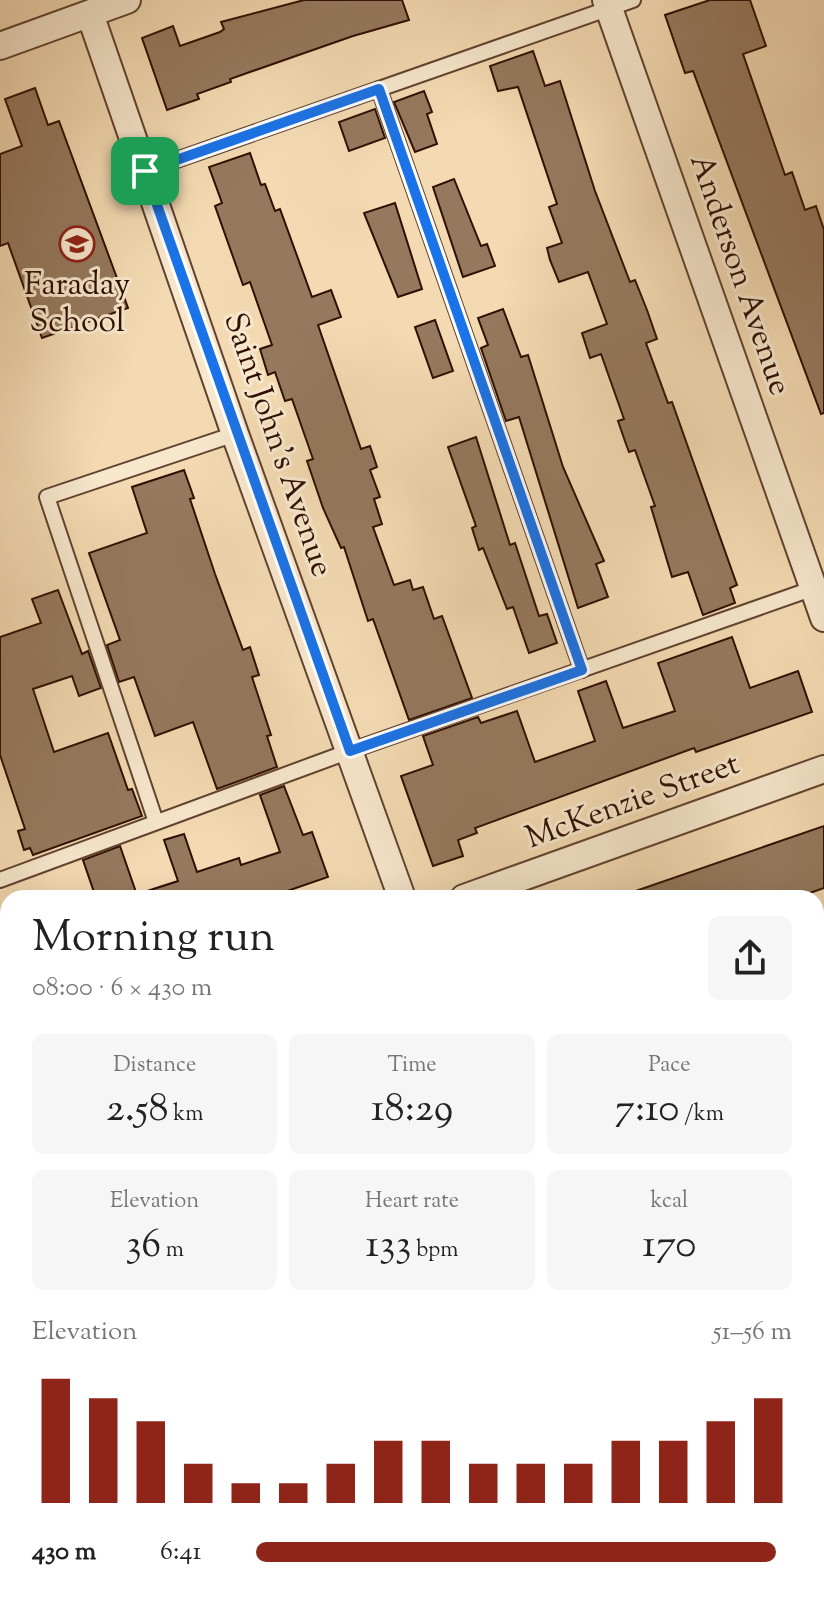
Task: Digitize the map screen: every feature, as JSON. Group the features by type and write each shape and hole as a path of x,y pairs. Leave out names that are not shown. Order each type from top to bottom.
{"street":[{"path":"0,46 127,0"},
{"name":"Anderson Avenue","path":"616,3 819,587 824,618"},
{"name":"Saint John's Avenue","path":"90,14 235,434 399,890"},
{"name":"McKenzie Street","path":"486,890 824,769"}],"lane":[{"path":"145,171 616,3"},
{"path":"379,89 582,670"},
{"path":"156,822 47,497 235,434"},
{"path":"0,880 350,751 819,587"}],"building":[{"path":"304,0 402,0 409,20 230,79 231,82 197,94 199,99 167,110 142,38 173,26 180,46 220,32 224,29 221,22"},
{"path":"710,0 750,0 766,46 743,54 785,175 792,172 805,210 816,206 824,230 824,413 821,414 693,71 685,73 665,15"},
{"path":"533,51 545,86 560,81 595,191 630,282 635,280 647,310 657,339 646,343 668,403 672,402 737,585 730,588 735,603 703,615 688,572 672,577 651,507 655,506 635,450 629,452 626,444 618,421 624,419 601,354 590,358 582,333 607,324 588,272 559,282 550,260 547,248 562,243 549,207 557,204 518,87 498,91 490,66"},
{"path":"35,88 48,125 59,121 128,308 42,338 8,243 0,246 0,154 22,146 5,99"},
{"path":"424,91 432,112 427,114 437,144 415,152 394,102"},
{"path":"375,109 385,138 349,151 339,122"},
{"path":"250,153 261,185 265,184 275,211 280,209 312,297 331,290 341,317 318,325 361,449 370,446 377,467 370,470 380,497 374,499 382,524 373,527 394,585 410,580 413,590 423,587 434,619 442,616 472,698 409,720 373,619 368,621 344,547 341,548 323,508 307,461 313,459 292,399 285,401 275,372 268,375 260,349 272,345 250,282 243,285 215,206 222,203 209,167"},
{"path":"454,179 481,246 487,244 495,266 463,277 433,187"},
{"path":"395,203 422,289 398,297 364,213"},
{"path":"503,309 521,357 528,355 563,467 604,561 596,564 608,597 578,608 519,417 506,421 481,348 488,345 478,318"},
{"path":"435,320 453,371 433,378 415,327"},
{"path":"476,437 510,545 515,543 539,616 547,614 557,643 529,653 513,607 507,609 483,548 479,550 472,528 476,526 448,447"},
{"path":"184,470 194,498 190,499 215,574 243,650 250,647 259,675 252,677 271,735 267,736 277,767 217,789 193,722 155,736 134,677 119,682 107,645 120,640 89,553 147,533 132,487"},
{"path":"58,590 82,654 88,651 101,688 79,696 72,676 33,689 54,752 108,733 128,790 132,789 142,816 33,855 30,848 24,850 18,831 25,829 0,755 0,637 41,623 32,599"},
{"path":"732,637 750,688 798,671 812,712 696,752 694,748 475,828 477,833 458,840 463,856 433,866 401,776 433,765 423,736 478,717 481,723 517,711 535,762 595,741 578,691 606,681 623,728 675,711 658,663"},
{"path":"284,786 303,835 312,832 328,877 290,890 150,890 178,881 164,840 184,834 197,872 239,858 241,865 280,852 260,795"},
{"path":"824,826 824,888 818,890 639,890"},
{"path":"120,846 135,890 93,890 83,860"}],"place":[{"name":"Faraday School","path":"77,244"}],"route":[{"path":"379,89 582,670 350,751 235,434 145,171 379,89"}]}
